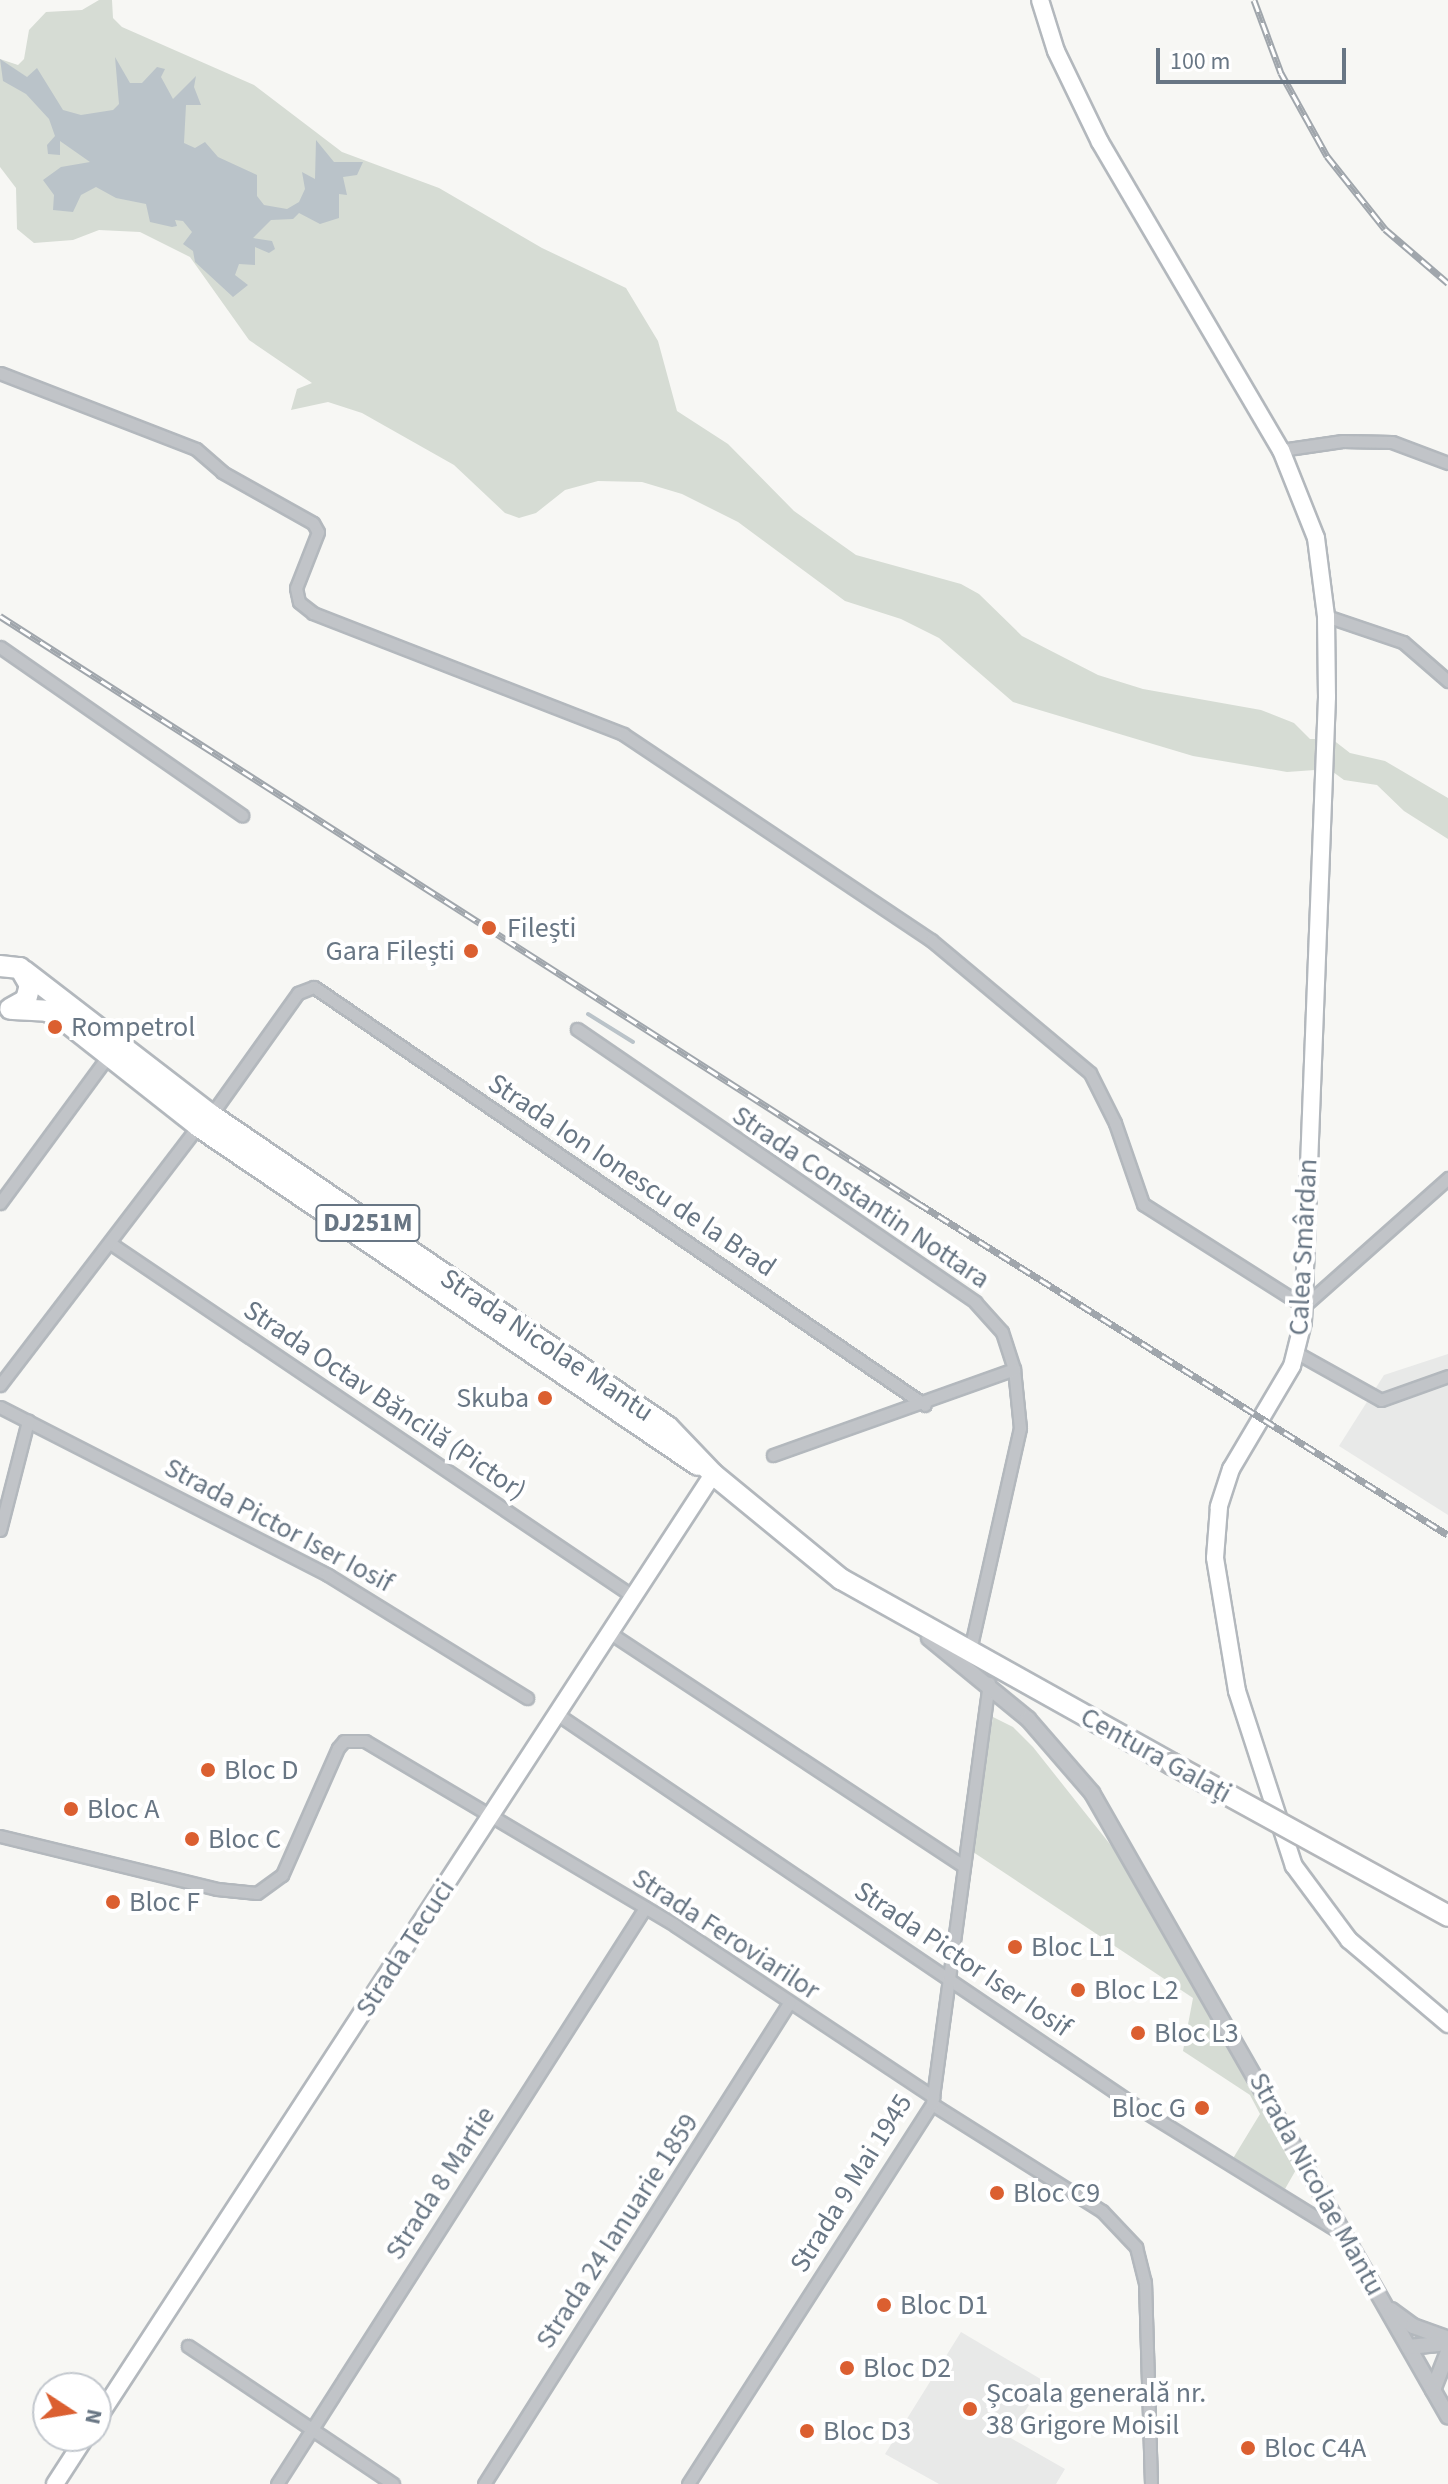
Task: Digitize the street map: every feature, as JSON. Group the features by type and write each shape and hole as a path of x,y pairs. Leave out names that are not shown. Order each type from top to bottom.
{"highway":[{"name":"DJ251M","path":"4,1009 29,993 10,965"},
{"name":"DJ251M","path":"10,965 204,1120"},
{"name":"DJ251M","path":"4,1009 47,1011 629,1422 713,1474 797,1546 864,1594"},
{"name":"Centura Galați","path":"864,1594 1448,1916"}],"main road":[{"name":"Calea Smârdan","path":"1040,0 1056,51 1100,142 1281,450 1316,538 1326,616 1327,697 1304,1306 1297,1353 1237,1456 1219,1507 1215,1558 1237,1691 1294,1866 1349,1940 1448,2024"},
{"name":"Strada Tecuci","path":"112,2396 713,1474"},
{"path":"55,2484 76,2452"}],"street":[{"path":"0,373 196,449 222,472 313,523 318,532 296,588 299,602 313,613 623,734 931,940 1090,1073 1115,1123 1143,1204 1304,1306 1448,1178"},
{"path":"1281,450 1342,441 1392,442 1448,463"},
{"path":"1326,616 1403,642 1448,681"},
{"path":"0,647 242,815"},
{"name":"Strada Ion Ionescu de la Brad","path":"204,1120 298,993 311,986 925,1405"},
{"name":"Strada Constantin Nottara","path":"577,1029 975,1302 1002,1332 1014,1369 1020,1428 970,1650"},
{"path":"0,1203 108,1056"},
{"path":"0,1385 204,1120"},
{"name":"Strada Octav Băncilă (Pictor)","path":"110,1243 634,1597"},
{"path":"1297,1353 1381,1400 1448,1376"},
{"path":"773,1455 925,1405 1014,1369"},
{"name":"Strada Pictor Iser Iosif","path":"0,1407 328,1575 527,1698"},
{"path":"0,1530 28,1421"},
{"name":"DJ251M","path":"864,1594 989,1683"},
{"path":"610,1633 963,1866"},
{"name":"Strada 9 Mai 1945","path":"688,2484 932,2100 989,1683"},
{"name":"Strada Nicolae Mantu","path":"989,1683 1056,1749 1119,1833 1448,2416"},
{"name":"Strada Pictor Iser Iosif","path":"557,1714 1188,2140 1347,2236"},
{"name":"Strada Feroviarilor","path":"0,1836 217,1889 257,1893 282,1875 338,1748 354,1739 378,1748 489,1818 645,1908 1102,2211 1136,2247 1145,2282 1151,2484"},
{"name":"Strada 8 Martie","path":"277,2484 645,1908"},
{"name":"Strada 24 Ianuarie 1859","path":"484,2484 789,2003"},
{"path":"1385,2304 1413,2326 1448,2341"},
{"path":"1409,2347 1448,2341"},
{"path":"188,2346 393,2484"},
{"path":"1433,2390 1448,2352"}],"shaded area":[{"path":"99,0 112,0 113,18 122,27 254,85 342,152 439,188 542,248 626,288 658,341 677,411 728,444 794,511 856,555 961,584 979,594 1022,636 1098,675 1143,689 1261,710 1294,723 1310,739 1332,739 1350,753 1385,761 1448,798 1448,839 1404,811 1377,785 1344,780 1329,769 1287,772 1193,756 1013,702 939,638 901,619 845,601 738,522 682,494 642,482 598,481 565,490 536,513 519,518 505,513 454,465 362,413 328,402 291,410 297,389 312,383 249,340 190,257 140,232 99,230 73,240 34,243 17,229 16,188 0,167 0,59 18,65 24,59 29,30 46,12 82,10"},
{"path":"115,57 130,83 142,83 157,67 165,69 161,77 173,99 196,76 194,87 201,105 186,105 184,143 195,148 205,142 218,157 257,175 257,196 264,205 287,209 299,202 305,189 302,172 315,179 316,140 334,162 363,162 357,175 343,177 347,195 339,194 339,218 320,224 299,213 293,219 271,220 253,238 272,241 275,249 269,253 255,247 255,265 239,264 235,275 248,285 233,297 195,262 193,251 183,244 192,232 183,221 175,220 177,226 172,227 150,222 146,204 116,198 96,187 81,195 73,212 53,210 54,195 43,180 61,167 90,162 60,141 60,155 48,154 47,145 55,136 49,119 26,94 3,81 0,59 27,77 37,68 63,110 81,115 113,110 119,104"},
{"path":"1448,1354 1448,1515 1339,1446 1384,1375"},
{"path":"993,1717 1013,1727 1033,1747 1113,1848 1145,1898 1297,2168 1285,2189 1232,2160 1260,2114 1250,2095 1183,2051 1193,1998 970,1850"},
{"name":"Școala generală nr. 38 Grigore Moisil","path":"961,2332 1044,2381 1009,2437 1065,2469 1056,2484 939,2484 885,2454"}],"waterway":[{"path":"588,1014 633,1042"}],"railway":[{"path":"1254,0 1281,73 1327,156 1385,229 1448,283"},
{"path":"0,616 918,1203 1448,1535"}],"place":[{"name":"Filești","path":"489,928"},
{"name":"Gara Filești","path":"471,951"},
{"name":"Rompetrol","path":"55,1027"},
{"name":"Skuba","path":"545,1398"},
{"name":"Bloc D","path":"208,1770"},
{"name":"Bloc A","path":"71,1809"},
{"name":"Bloc C","path":"192,1839"},
{"name":"Bloc F","path":"113,1902"},
{"name":"Bloc L1","path":"1015,1947"},
{"name":"Bloc L2","path":"1078,1990"},
{"name":"Bloc L3","path":"1138,2033"},
{"name":"Bloc G","path":"1202,2108"},
{"name":"Bloc C9","path":"997,2193"},
{"name":"Bloc D1","path":"884,2305"},
{"name":"Bloc D2","path":"847,2368"},
{"name":"Școala generală nr. 38 Grigore Moisil","path":"970,2409"},
{"name":"Bloc D3","path":"807,2431"},
{"name":"Bloc C4A","path":"1248,2448"}]}
